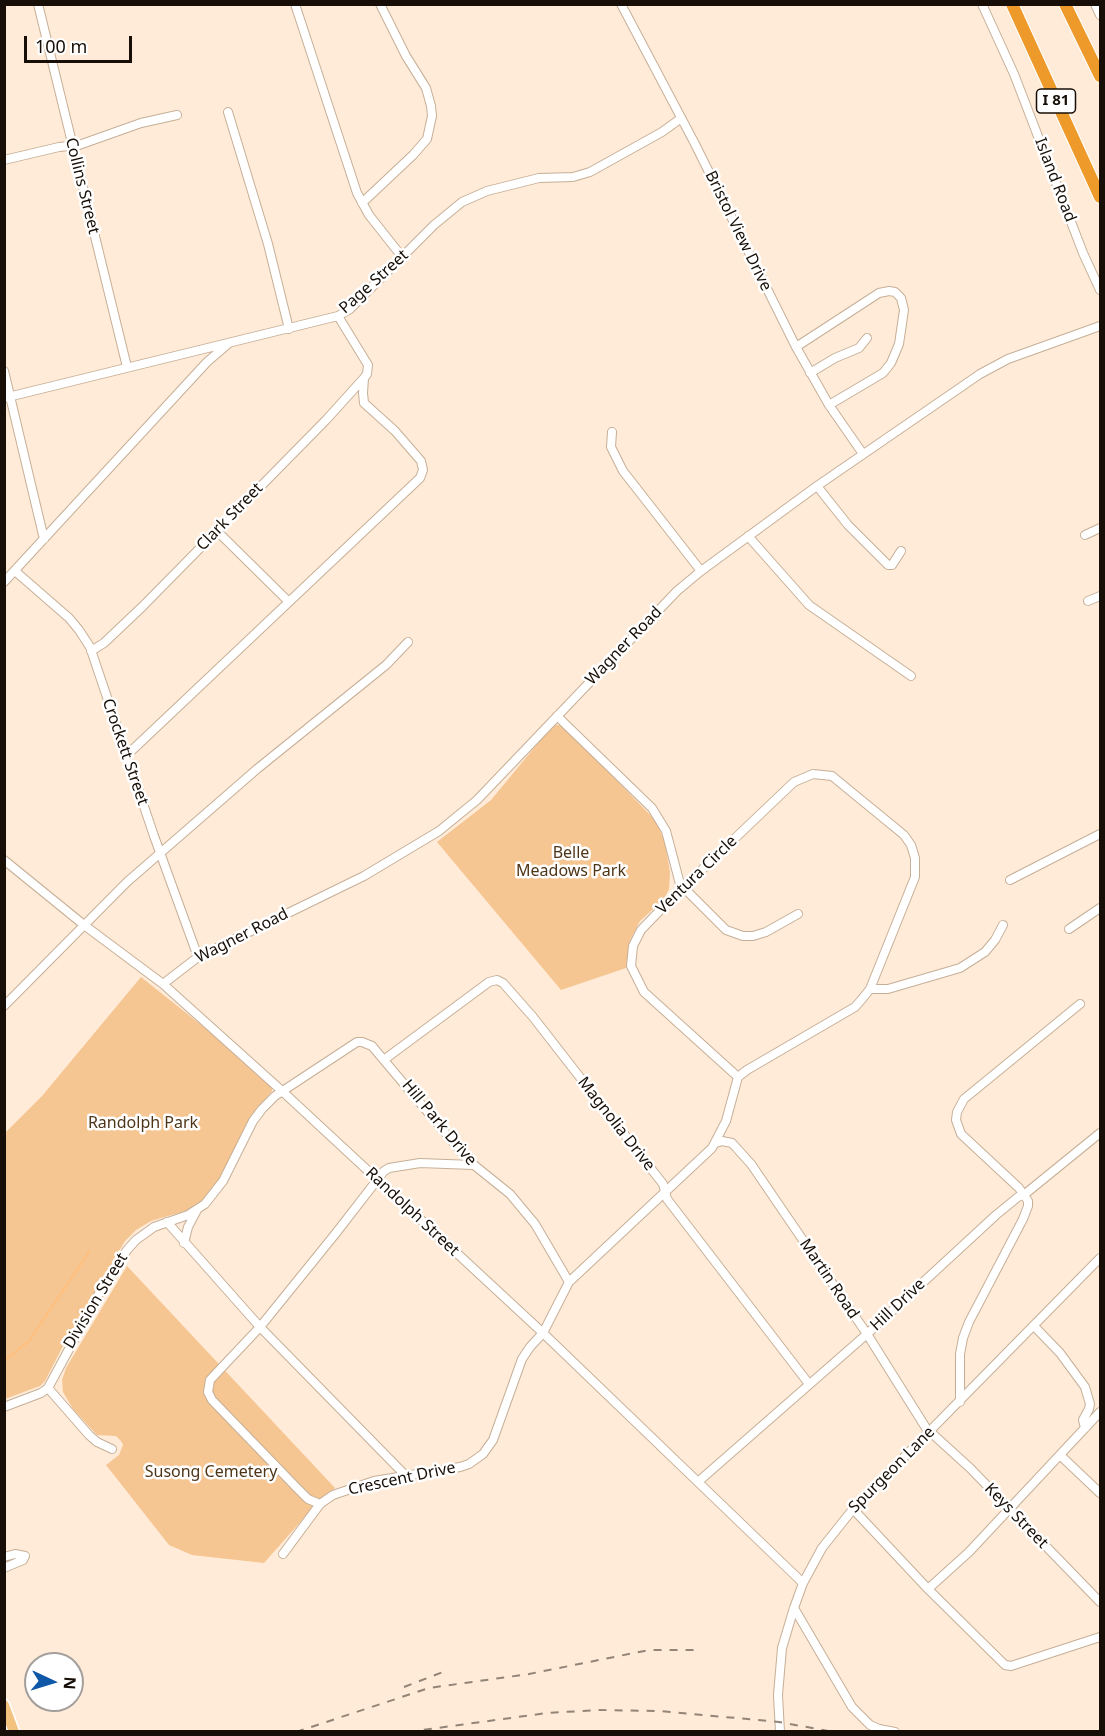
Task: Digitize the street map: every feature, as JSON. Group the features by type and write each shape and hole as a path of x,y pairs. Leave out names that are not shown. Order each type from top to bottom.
{"highway":[{"name":"I 81","path":"1012,4 1101,197"},
{"path":"1065,4 1101,76"}],"main road":[{"path":"4,1705 14,1731"}],"street":[{"name":"Collins Street","path":"38,4 127,367"},
{"path":"295,4 344,156 362,203 403,258"},
{"path":"362,203 413,155 427,139 431,126 432,105 429,96 380,4"},
{"name":"Bristol View Drive","path":"621,4 796,347 829,405 863,454"},
{"name":"Island Road","path":"982,4 1014,74 1080,244 1101,290"},
{"path":"1095,4 1101,15"},
{"path":"228,112 268,244 289,328"},
{"path":"4,160 91,141 141,123 177,115"},
{"name":"Page Street","path":"8,398 338,316 350,309 450,211 474,196 539,178 582,175 662,132 680,119"},
{"path":"796,347 879,293 895,292 901,298 904,310 899,344 891,363 883,373 829,405"},
{"path":"127,755 420,478 421,461 396,431 367,408 363,393 364,378 368,370 367,360 338,316"},
{"name":"Wagner Road","path":"163,984 198,957 364,876 439,831 477,800 677,591 701,571 817,486 980,374 997,364 1101,326"},
{"path":"810,373 835,358 859,348 867,338"},
{"path":"4,582 207,362 230,343"},
{"path":"4,372 8,398 44,539"},
{"name":"Clark Street","path":"91,651 112,636 217,531 364,378"},
{"path":"612,432 610,447 623,471 701,571"},
{"path":"817,486 848,525 888,565 892,565 901,551"},
{"path":"1085,535 1101,528"},
{"path":"217,531 289,602"},
{"path":"748,536 809,605 911,676"},
{"name":"Crockett Street","path":"15,571 69,618 91,651 198,957"},
{"path":"1088,601 1101,596"},
{"path":"4,1006 127,882 256,769 386,665 408,642"},
{"path":"557,716 658,816 666,831 678,880 726,930 743,936 760,934 798,914"},
{"name":"Ventura Circle","path":"813,774 832,776 904,835 911,845 915,858 915,877 870,989 855,1007 738,1077 650,999 633,972 631,955 637,938 668,902 794,782 813,774"},
{"path":"1010,880 1101,834"},
{"name":"Randolph Street","path":"4,860 84,925 163,984 282,1091 699,1481 803,1583"},
{"path":"1069,929 1101,908"},
{"path":"870,989 888,989 960,968 985,952 1003,925"},
{"name":"Magnolia Drive","path":"385,1059 489,982 497,980 503,982 663,1184 667,1199 809,1384"},
{"path":"960,1402 960,1354 963,1338 1026,1212 1028,1201 1025,1194 961,1134 956,1120 957,1112 964,1099 1080,1004"},
{"name":"Hill Park Drive","path":"282,1091 357,1042 368,1043 385,1059 473,1165 510,1194 535,1224 569,1282"},
{"path":"569,1282 701,1161 716,1143 726,1121 738,1077"},
{"name":"Division Street","path":"48,1388 79,1327 127,1250 145,1232 197,1210 214,1195 253,1121 282,1091"},
{"name":"Hill Drive","path":"699,1481 867,1334 996,1215 1101,1133"},
{"name":"Martin Road","path":"716,1143 732,1143 751,1164 867,1334 926,1428 931,1431"},
{"path":"320,1504 308,1499 212,1400 208,1385 210,1380 260,1327 336,1233 376,1179 389,1168 406,1164 473,1165"},
{"path":"184,1243 188,1227 197,1210"},
{"path":"167,1222 260,1327 406,1476"},
{"name":"Spurgeon Lane","path":"780,1731 778,1695 782,1648 803,1583 822,1548 853,1509 1101,1258"},
{"name":"Crescent Drive","path":"283,1554 320,1504 333,1495 356,1486 460,1467 469,1464 483,1454 492,1440 522,1359 543,1334 569,1282"},
{"path":"1034,1326 1060,1353 1085,1387 1090,1404 1083,1420 1085,1428"},
{"path":"4,1407 41,1393 48,1388 89,1435 97,1442 112,1449"},
{"path":"928,1589 969,1552 1101,1412"},
{"name":"Keys Street","path":"931,1431 1101,1602"},
{"path":"1061,1456 1101,1493"},
{"path":"853,1509 928,1589 1005,1665 1101,1637"},
{"path":"4,1557 15,1554 25,1556 23,1560 4,1568"},
{"path":"794,1608 852,1707 870,1725 895,1731"}],"green space":[{"name":"Belle Meadows Park","path":"553,725 560,725 573,735 656,821 665,843 670,872 669,889 664,899 640,921 630,940 626,968 561,990 437,842 491,800"},
{"name":"Randolph Park","path":"141,977 220,1040 272,1088 272,1091 245,1126 221,1180 203,1202 189,1210 151,1221 136,1230 125,1241 65,1342 45,1381 40,1386 5,1399 5,1133 42,1096"},
{"name":"Susong Cemetery","path":"127,1266 335,1488 311,1510 264,1563 192,1555 169,1545 106,1465 119,1455 123,1445 121,1441 116,1436 97,1435 73,1409 63,1392 62,1380 66,1368"}],"waterway":[{"path":"4,1361 29,1341 89,1252"}],"railway":[{"path":"296,1732 429,1688 529,1674 649,1650 695,1650"},
{"path":"404,1687 448,1670"},
{"path":"408,1732 547,1713 599,1710 660,1711 779,1722 834,1732"}]}
